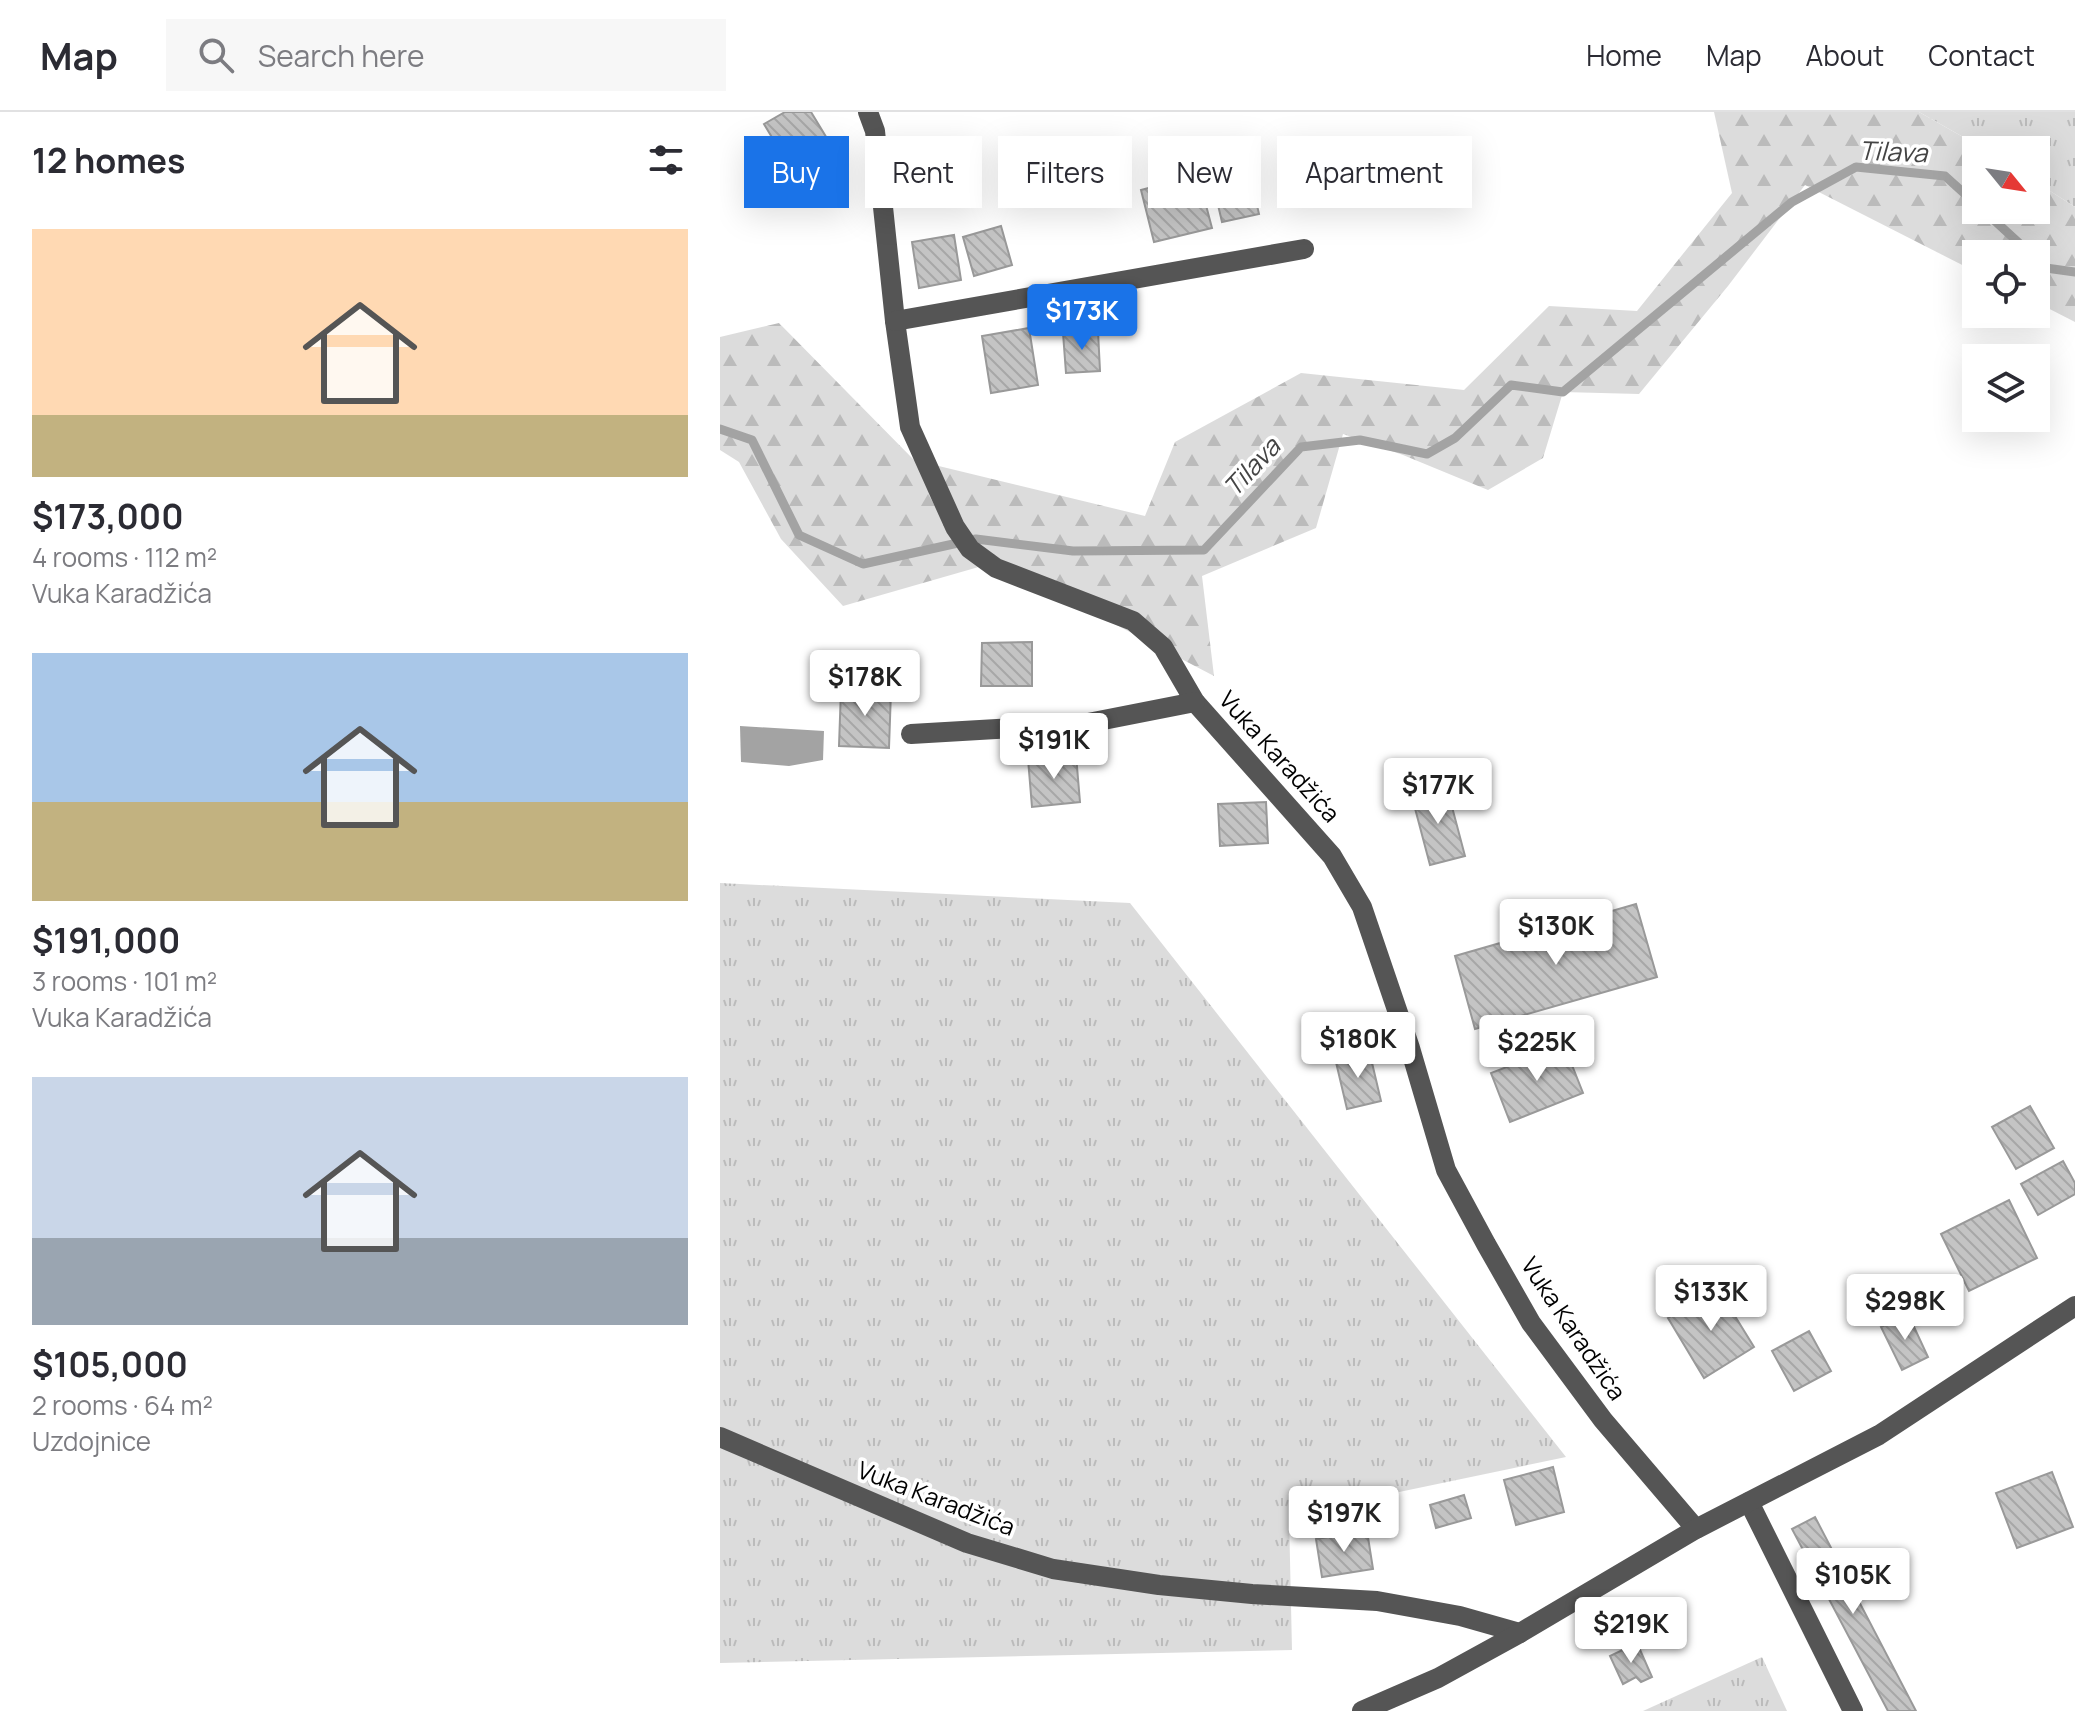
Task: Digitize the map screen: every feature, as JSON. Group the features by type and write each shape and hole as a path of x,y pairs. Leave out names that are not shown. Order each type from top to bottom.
{"street":[{"name":"Vuka Karadžića","path":"868,112 875,131 895,321 910,427 955,527 970,549 996,568 1133,621 1163,647 1195,702 1332,856 1366,921 1410,1048 1446,1170 1486,1244 1531,1323 1603,1420 1696,1529"},
{"path":"895,321 1304,249"},
{"path":"911,734 1083,724 1195,702"},
{"path":"1362,1711 1438,1678 1696,1529 1879,1435 2075,1306"},
{"name":"Vuka Karadžića","path":"720,1437 967,1543 1053,1569 1175,1587 1377,1601 1460,1616 1520,1633"},
{"path":"1749,1502 1853,1711"}],"green space":[{"path":"1714,112 1919,112 1962,136 1962,224 2050,224 2050,191 2075,207 2075,322 2050,309 2050,240 1962,240 1962,265 1805,185 1728,286 1639,394 1563,392 1543,458 1488,490 1343,434 1316,528 1202,576 1214,676 996,562 843,606 781,539 739,462 720,450 720,337 779,323 914,460 1145,516 1175,442 1301,373 1464,390 1549,306 1637,311 1732,193"},
{"path":"1919,112 2075,112 2075,207 2050,191 2050,136 1962,136"},
{"path":"720,883 1130,903 1566,1457 1289,1515 1292,1650 720,1663"},
{"path":"1762,1657 1787,1711 1643,1711"}],"shaded area":[{"path":"740,726 824,731 823,760 789,766 741,762"}],"building":[{"path":"785,112 811,112 826,136 771,136 764,124"},
{"path":"1148,188 1148,208 1207,208 1212,228 1154,242 1141,190"},
{"path":"1219,208 1258,208 1259,214 1222,222"},
{"path":"1001,226 1012,265 974,276 963,237"},
{"path":"954,235 961,280 919,288 912,242"},
{"path":"1029,328 1038,385 991,393 982,336"},
{"path":"1098,331 1100,371 1066,373 1063,333"},
{"path":"1032,642 1032,686 981,686 982,643"},
{"path":"841,689 891,691 889,748 839,746"},
{"path":"1076,755 1080,802 1032,807 1028,759"},
{"path":"1447,788 1465,856 1430,865 1412,797"},
{"path":"1266,802 1268,843 1220,846 1218,804"},
{"path":"1636,904 1657,977 1475,1029 1455,956"},
{"path":"1564,1045 1583,1093 1510,1122 1491,1073"},
{"path":"1369,1050 1381,1101 1347,1109 1335,1058"},
{"path":"2030,1106 2054,1148 2016,1169 1992,1127"},
{"path":"2063,1161 2075,1183 2075,1194 2038,1215 2021,1184"},
{"path":"2009,1200 2037,1258 1969,1291 1941,1234"},
{"path":"1717,1287 1754,1347 1704,1378 1668,1318"},
{"path":"1908,1314 1928,1357 1902,1370 1881,1327"},
{"path":"1809,1331 1831,1371 1794,1391 1772,1351"},
{"path":"1553,1467 1564,1512 1516,1525 1504,1480"},
{"path":"2052,1472 2073,1527 2017,1548 1996,1493"},
{"path":"1464,1495 1471,1518 1436,1528 1430,1505"},
{"path":"1815,1517 1916,1711 1888,1711 1792,1529"},
{"path":"1367,1531 1373,1569 1322,1577 1316,1539"},
{"path":"1637,1643 1652,1677 1641,1682 1636,1677 1623,1684 1610,1656"}],"waterway":[{"name":"Tilava","path":"720,429 752,440 799,535 863,564 976,539 1073,551 1204,550 1301,447 1360,440 1427,454 1455,438 1511,385 1563,392 1792,202 1856,167 1945,176 1962,191"},
{"name":"Tilava","path":"1998,224 2016,240"},
{"name":"Tilava","path":"2050,269 2075,272"}]}
